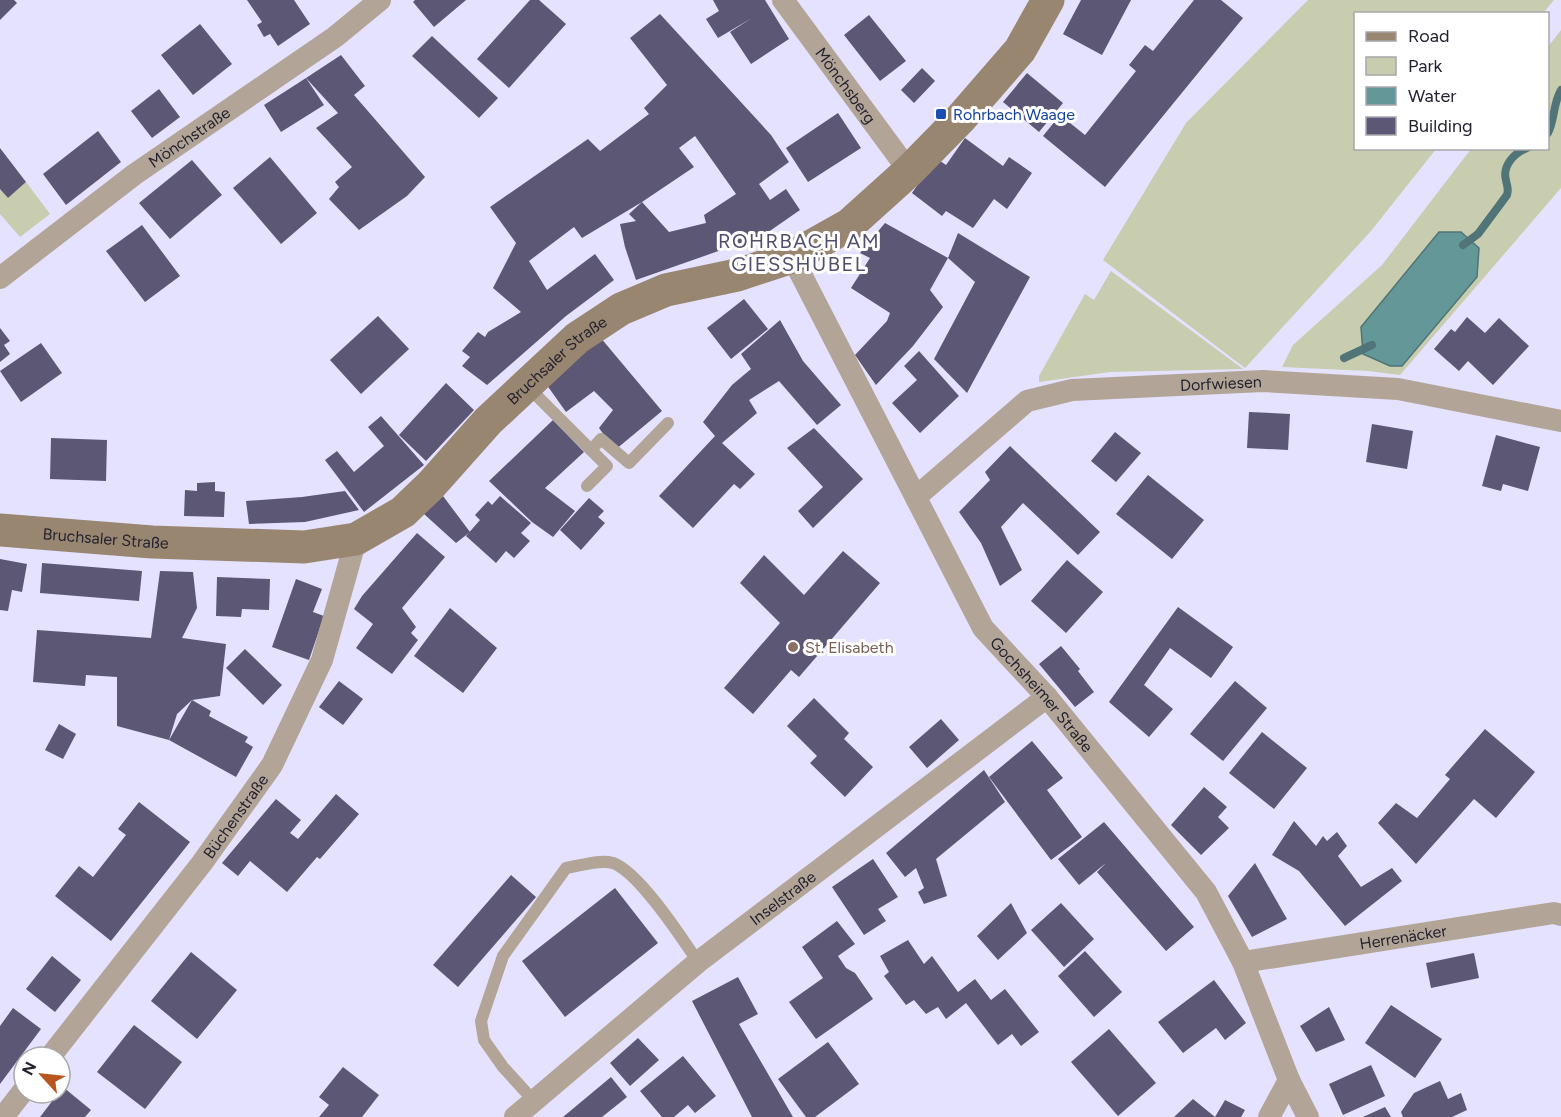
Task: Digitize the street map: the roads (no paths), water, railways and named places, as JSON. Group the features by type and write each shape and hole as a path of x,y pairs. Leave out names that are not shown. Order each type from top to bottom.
{"main road":[{"name":"Bruchsaler Straße","path":"0,530 152,542 304,547 356,539 403,512 431,485 488,421 526,385 577,338 621,309 666,290 737,275 792,257 849,225 909,171 961,118 1020,50 1048,0"}],"street":[{"name":"Mönchstraße","path":"0,278 135,174 335,37 380,0"},
{"name":"Mönchsberg","path":"783,0 909,171"},
{"name":"Gochsheimer Straße","path":"792,257 983,627 1047,697 1206,892 1244,962 1289,1080 1308,1117"},
{"name":"Dorfwiesen","path":"916,497 1027,401 1072,390 1263,381 1398,389 1561,420"},
{"name":"Büchenstraße","path":"59,1045 202,863 272,765 322,660 356,539"},
{"name":"Inselstraße","path":"528,1110 698,962 1047,697"},
{"name":"Herrenäcker","path":"1244,962 1554,913 1561,915"},
{"path":"1269,1117 1289,1080"},
{"path":"3,1117 12,1105"}],"lane":[{"path":"526,385 607,466 586,486"},
{"path":"591,450 601,439 629,463 668,423"},
{"path":"528,1110 484,1040 481,1021 503,956 566,868 601,862 614,864 634,877 678,932 698,962"}],"water":[{"path":"1439,232 1461,232 1479,248 1477,277 1402,366 1390,366 1363,354 1361,327"}],"waterway":[{"path":"1549,130 1561,90"},
{"path":"1463,245 1478,234 1507,195 1505,175 1507,165 1523,150"},
{"path":"1344,358 1372,345"}],"place":[{"name":"Rohrbach Waage","path":"941,114"},
{"name":"St. Elisabeth","path":"793,647"}],"district":[{"name":"ROHRBACH AM GIESSHÜBEL","path":"799,252"}]}
